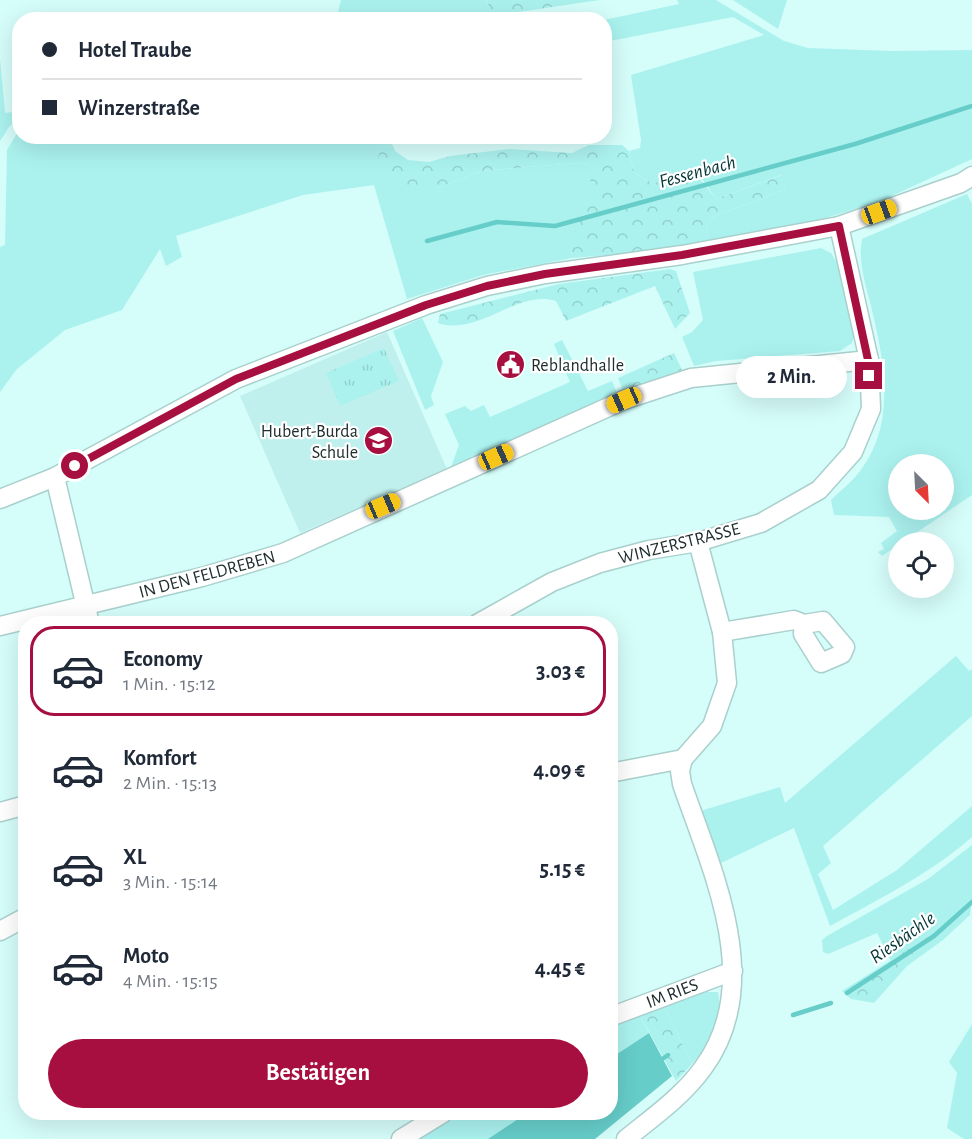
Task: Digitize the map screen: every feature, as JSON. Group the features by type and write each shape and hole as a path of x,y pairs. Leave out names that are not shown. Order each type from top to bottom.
{"street":[{"path":"0,499 55,477 236,379 426,305 487,286 545,274 682,255 839,226 961,183 972,176"},
{"name":"WINZERSTRASSE","path":"491,616 552,582 600,563 649,550 698,542 761,523 819,490 853,453 871,409 868,360 839,226"},
{"name":"IN DEN FELDREBEN","path":"40,616 213,574 283,553 624,400 691,378 868,360"},
{"path":"55,477 88,616"},
{"path":"626,1139 668,1105 703,1067 723,1032 731,1003 733,971 717,889 682,784 680,771 683,759 712,726 727,683 722,632 698,542"},
{"path":"722,632 794,620 804,624"},
{"name":"IN DEN FELDREBEN","path":"0,626 18,622"},
{"path":"618,772 683,759"},
{"path":"0,812 18,808"},
{"path":"0,931 18,921"},
{"name":"IM RIES","path":"618,1014 733,971"},
{"path":"401,1139 432,1120"}],"shaded area":[{"name":"Hubert-Burda Schule","path":"387,332 447,469 300,533 240,396"},
{"path":"649,1033 672,1076 595,1139 488,1139 516,1120 618,1120 618,1053"}],"green space":[{"path":"341,0 487,0 490,12 338,12"},
{"path":"487,0 600,0 518,12 490,12"},
{"path":"677,0 716,0 784,41 808,48 891,51 972,50 972,159 881,201 816,221 708,242 706,229 713,217 786,189 782,175 716,199 696,170 675,167 661,183 647,181 634,172 629,151 640,148 641,140 631,75 764,35 733,17 612,41 612,18 679,4"},
{"path":"733,0 787,0 778,29"},
{"path":"0,58 5,113 12,112 12,124 0,141"},
{"path":"12,142 12,144 392,144 380,148 436,189 481,171 577,163 590,165 592,191 571,247 572,258 483,275 407,299 374,185 303,195 176,236 182,257 166,266 160,249 122,310 65,330 17,369 0,392 0,247 5,245 7,150"},
{"path":"392,144 395,151 408,160 429,162 450,156 509,149 572,153 589,145 622,145 629,151 634,172 647,181 661,183 675,167 689,165 716,199 783,175 786,189 713,217 706,229 708,242 687,248 572,258 571,247 576,214 586,203 590,192 590,165 577,163 481,171 436,189 409,193 377,164 380,148"},
{"path":"967,194 972,204 972,495 954,507 954,454 888,454 888,517 834,515 831,500 857,475 872,452 883,412 883,369 861,256 862,239"},
{"path":"821,248 831,253 838,264 855,332 852,343 840,351 716,361 694,366 682,337 692,332 703,320 693,272"},
{"path":"670,269 676,271 690,313 675,329 655,286 566,321 556,301 541,299 512,306 468,324 453,326 438,323 440,314 559,284"},
{"path":"422,318 443,362 431,396 434,405 425,410 393,331"},
{"path":"562,340 588,391 612,381 617,393 451,467 459,445 445,414 465,406 471,411 484,405 490,417 570,382 554,344"},
{"path":"384,348 399,381 340,406 326,373"},
{"path":"674,353 682,370 623,390 618,378"},
{"path":"891,520 935,520 917,532 897,531"},
{"path":"888,538 888,552 882,556 878,552 884,549 881,543"},
{"path":"956,656 969,671 972,669 972,716 823,846 831,863 818,874 833,910 897,870 972,806 972,837 922,874 830,926 794,828 721,863 700,811 780,787 785,803"},
{"path":"972,845 972,898 948,924 891,961 877,933 828,954 823,952 822,940 827,936 928,879"},
{"path":"972,898 970,915 943,940 907,966 874,1003 851,999 842,991 948,924"},
{"path":"702,992 718,992 719,1011 709,1040 692,1064 663,1004"},
{"path":"663,1004 692,1064 676,1081 638,1012"},
{"path":"638,1012 649,1033 618,1053 618,1022"},
{"path":"972,1024 972,1139 964,1139 947,1128 957,1073 949,1062"},
{"path":"448,1120 516,1120 488,1139 418,1139"}],"waterway":[{"name":"Fessenbach","path":"427,241 497,222 555,226 855,144 972,106"},
{"name":"Riesbächle","path":"847,993 934,936 972,902"},
{"name":"Riesbächle","path":"793,1015 831,1003"},
{"name":"Riesbächle","path":"658,1062 668,1055"}],"place":[{"name":"Reblandhalle","path":"510,365"},
{"name":"Hubert-Burda Schule","path":"379,441"}],"route":[{"path":"75,466 236,379 426,305 487,286 545,274 682,255 839,226 868,360 869,376"}]}
